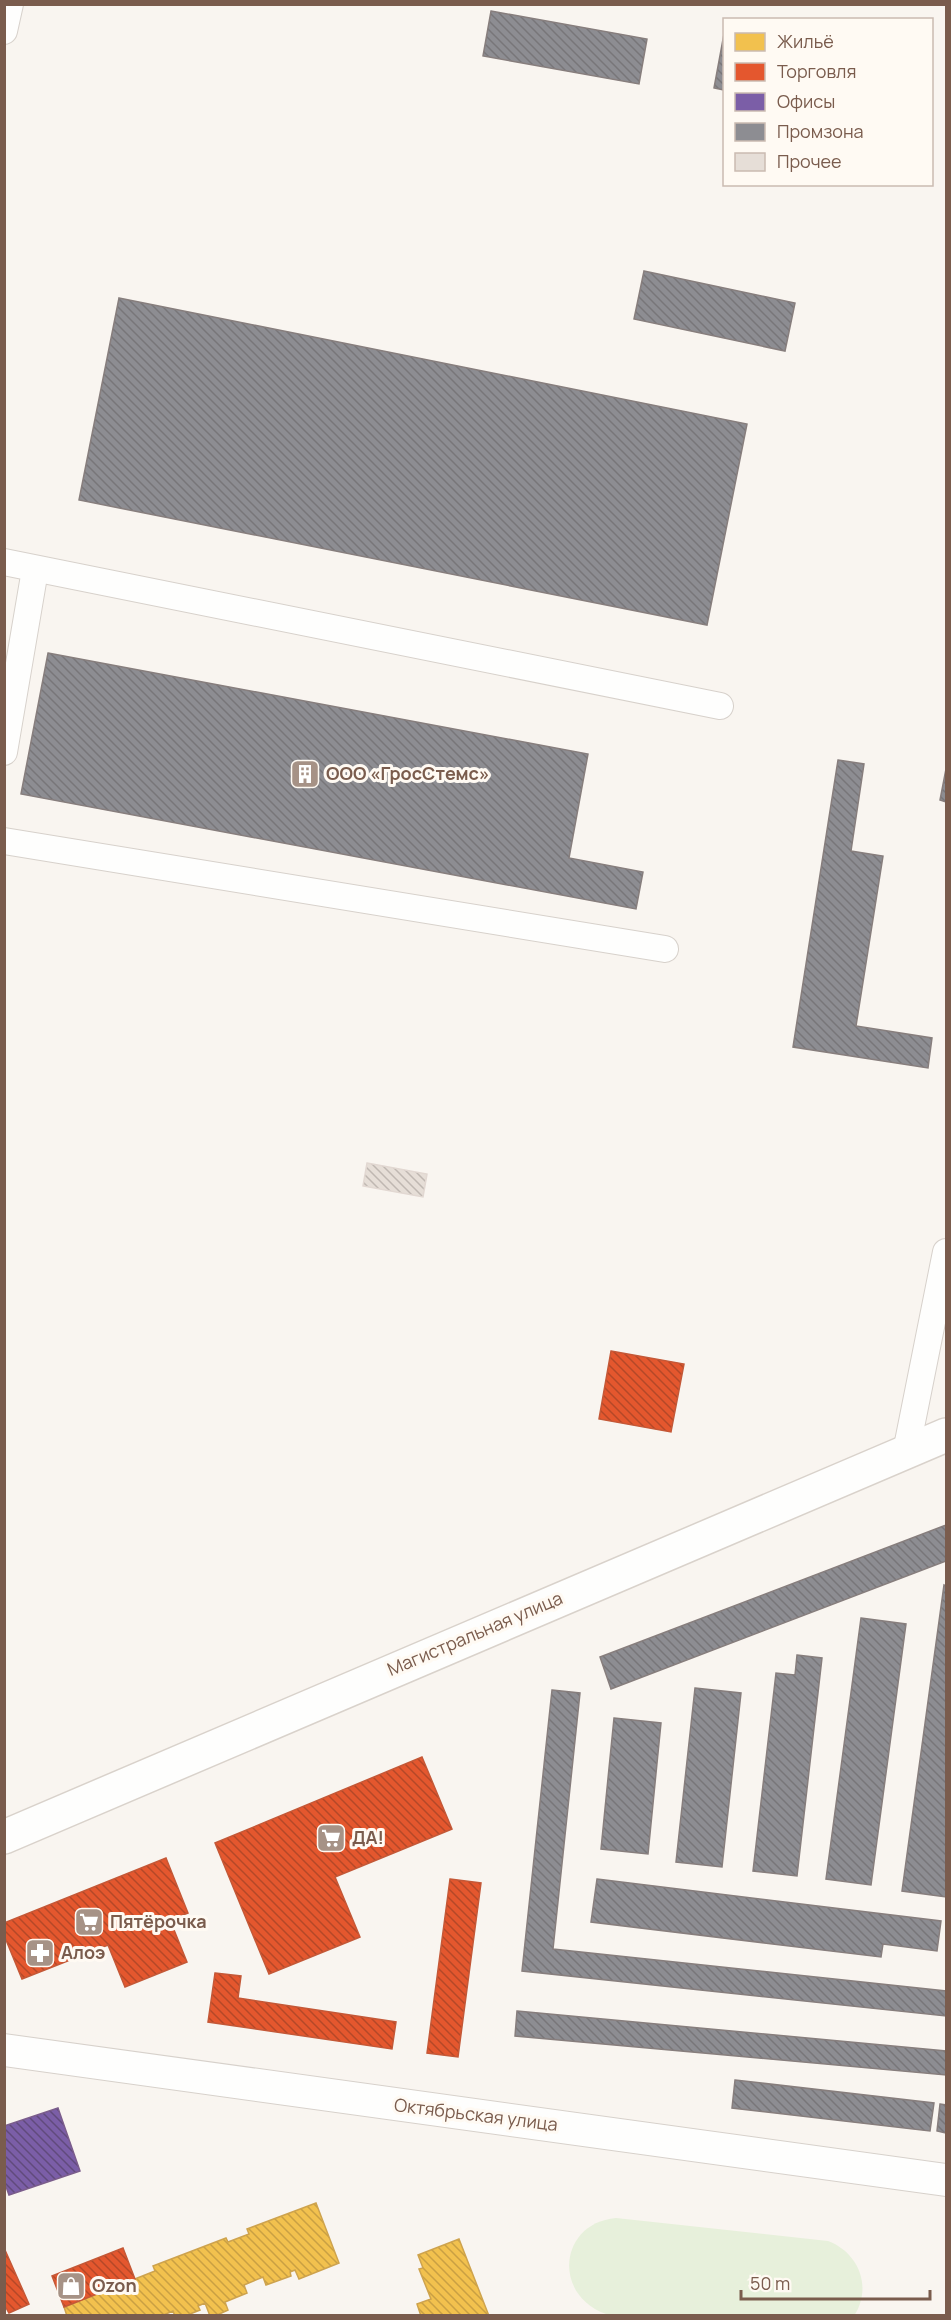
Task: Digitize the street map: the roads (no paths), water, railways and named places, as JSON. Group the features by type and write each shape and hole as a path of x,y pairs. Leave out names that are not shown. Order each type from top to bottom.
{"main road":[{"name":"Магистральная улица","path":"4,1837 946,1435"}],"street":[{"path":"4,31 10,4"},
{"path":"4,562 34,570 720,706"},
{"path":"4,752 34,570"},
{"path":"4,841 665,948"},
{"path":"906,1452 946,1252"},
{"name":"Октябрьская улица","path":"4,2050 946,2180"}],"place":[{"name":"ООО «ГросСтемс»","path":"305,774"},
{"name":"ДА!","path":"331,1838"},
{"name":"Пятёрочка","path":"89,1922"},
{"name":"Алоэ","path":"40,1953"},
{"name":"Ozon","path":"71,2286"}]}
